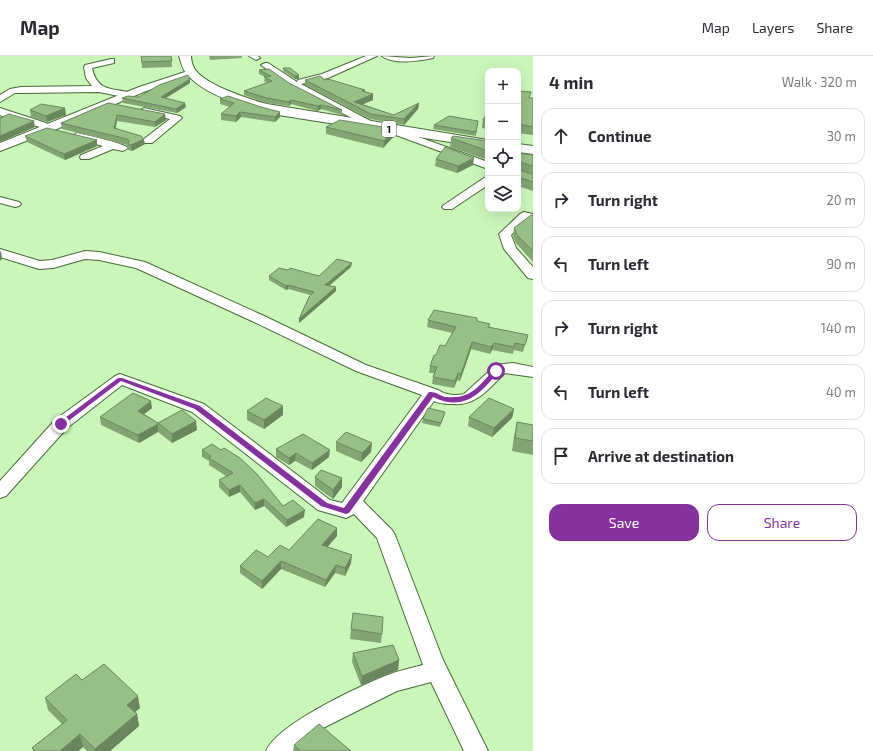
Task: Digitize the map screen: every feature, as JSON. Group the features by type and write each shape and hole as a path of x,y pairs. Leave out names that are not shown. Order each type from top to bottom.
{"highway":[{"path":"185,56 186,62 201,77"},
{"name":"1","path":"194,56 195,62 203,72 201,77 222,88 239,100 261,107 382,128 485,144"},
{"path":"521,148 533,150"}],"street":[{"path":"293,84 325,76 373,56"},
{"path":"386,56 410,60 430,56"},
{"path":"99,89 90,78 88,67 111,61"},
{"path":"265,66 293,84 382,128 485,165"},
{"path":"0,147 45,127 129,95 201,77"},
{"path":"0,99 13,91 21,90 99,89 129,95"},
{"path":"107,104 122,107"},
{"path":"138,110 177,118 148,141"},
{"path":"0,111 4,114 66,134 118,146 85,157"},
{"path":"448,207 485,182"},
{"path":"0,200 15,204"},
{"path":"533,218 524,216 504,234 510,249 533,275"},
{"path":"0,253 39,265 53,264 85,255 99,256 140,265 257,318 361,368 443,399 461,400 470,397 501,368 513,368 533,372"},
{"path":"0,492 61,424 120,379 198,408 324,505 346,511 432,394"},
{"path":"353,502 385,535 437,671 476,751"},
{"path":"278,751 315,721 392,683 437,671"}],"building":[{"path":"141,56 171,56 172,61 142,62"},
{"path":"283,68 290,68 299,75 295,76"},
{"path":"269,69 289,83 342,110 291,100 289,102 267,98 244,91 272,81 264,77 271,76 259,70"},
{"path":"188,75 190,79 161,97 185,103 176,109 122,98 128,96 139,97 159,85"},
{"path":"320,76 325,80 328,79 365,90 362,91 373,94 354,102 394,115 419,103 404,119 371,114 305,80"},
{"path":"521,91 531,92 529,98 533,98 533,127 521,125"},
{"path":"228,96 280,112 275,117 240,112 236,116 221,114 234,103 220,99"},
{"path":"108,103 165,114 155,122 117,115 114,128 141,136 144,139 131,145 128,144 129,141 127,139 61,123"},
{"path":"41,104 65,108 46,116 30,110"},
{"path":"9,114 34,121 0,136 0,118"},
{"path":"449,116 478,121 476,132 434,125"},
{"path":"340,120 395,129 384,141 326,127"},
{"path":"47,128 97,140 64,154 25,136"},
{"path":"453,136 485,141 485,150 451,138"},
{"path":"445,147 474,158 458,166 436,159"},
{"path":"521,153 533,155 533,166 521,163"},
{"path":"521,171 533,174 533,182 521,178"},
{"path":"533,215 533,251 517,235 514,228"},
{"path":"337,259 352,263 325,285 336,287 299,319 309,297 314,292 288,285 286,286 269,276 279,268 288,270 290,268 319,276"},
{"path":"434,310 477,318 477,321 490,324 488,327 528,335 525,345 515,343 514,347 494,343 491,347 472,342 461,374 458,373 455,381 433,377 437,367 430,366 434,355 436,355 440,345 445,346 456,327 428,320"},
{"path":"133,393 151,401 138,411 158,423 138,435 100,417"},
{"path":"266,398 283,406 264,420 247,411"},
{"path":"489,398 514,409 494,428 469,417"},
{"path":"428,408 445,412 441,423 423,419"},
{"path":"182,410 196,421 172,434 158,423"},
{"path":"517,422 533,425 533,441 515,438"},
{"path":"346,432 372,443 362,453 336,442"},
{"path":"303,434 330,450 312,463 296,453 289,458 276,449"},
{"path":"212,444 221,450 224,448 240,458 257,474 283,506 293,500 305,510 287,520 264,499 255,503 240,485 229,490 219,480 233,473 209,458 211,456 202,450"},
{"path":"321,470 342,478 333,490 315,477"},
{"path":"318,519 337,528 322,545 352,555 345,568 336,565 326,580 281,561 262,581 240,566 256,550 268,557 280,545 289,550"},
{"path":"353,613 383,617 382,634 351,629"},
{"path":"393,645 399,660 362,676 353,653"},
{"path":"104,664 138,696 127,705 137,714 95,749 80,734 60,751 33,751 34,750 32,748 67,720 45,698 76,674 82,680"},
{"path":"319,724 351,751 301,751 294,745"}],"route":[{"path":"61,424 120,379 198,408 324,505 346,511 432,394 443,399 461,400 470,397 496,371"}]}
